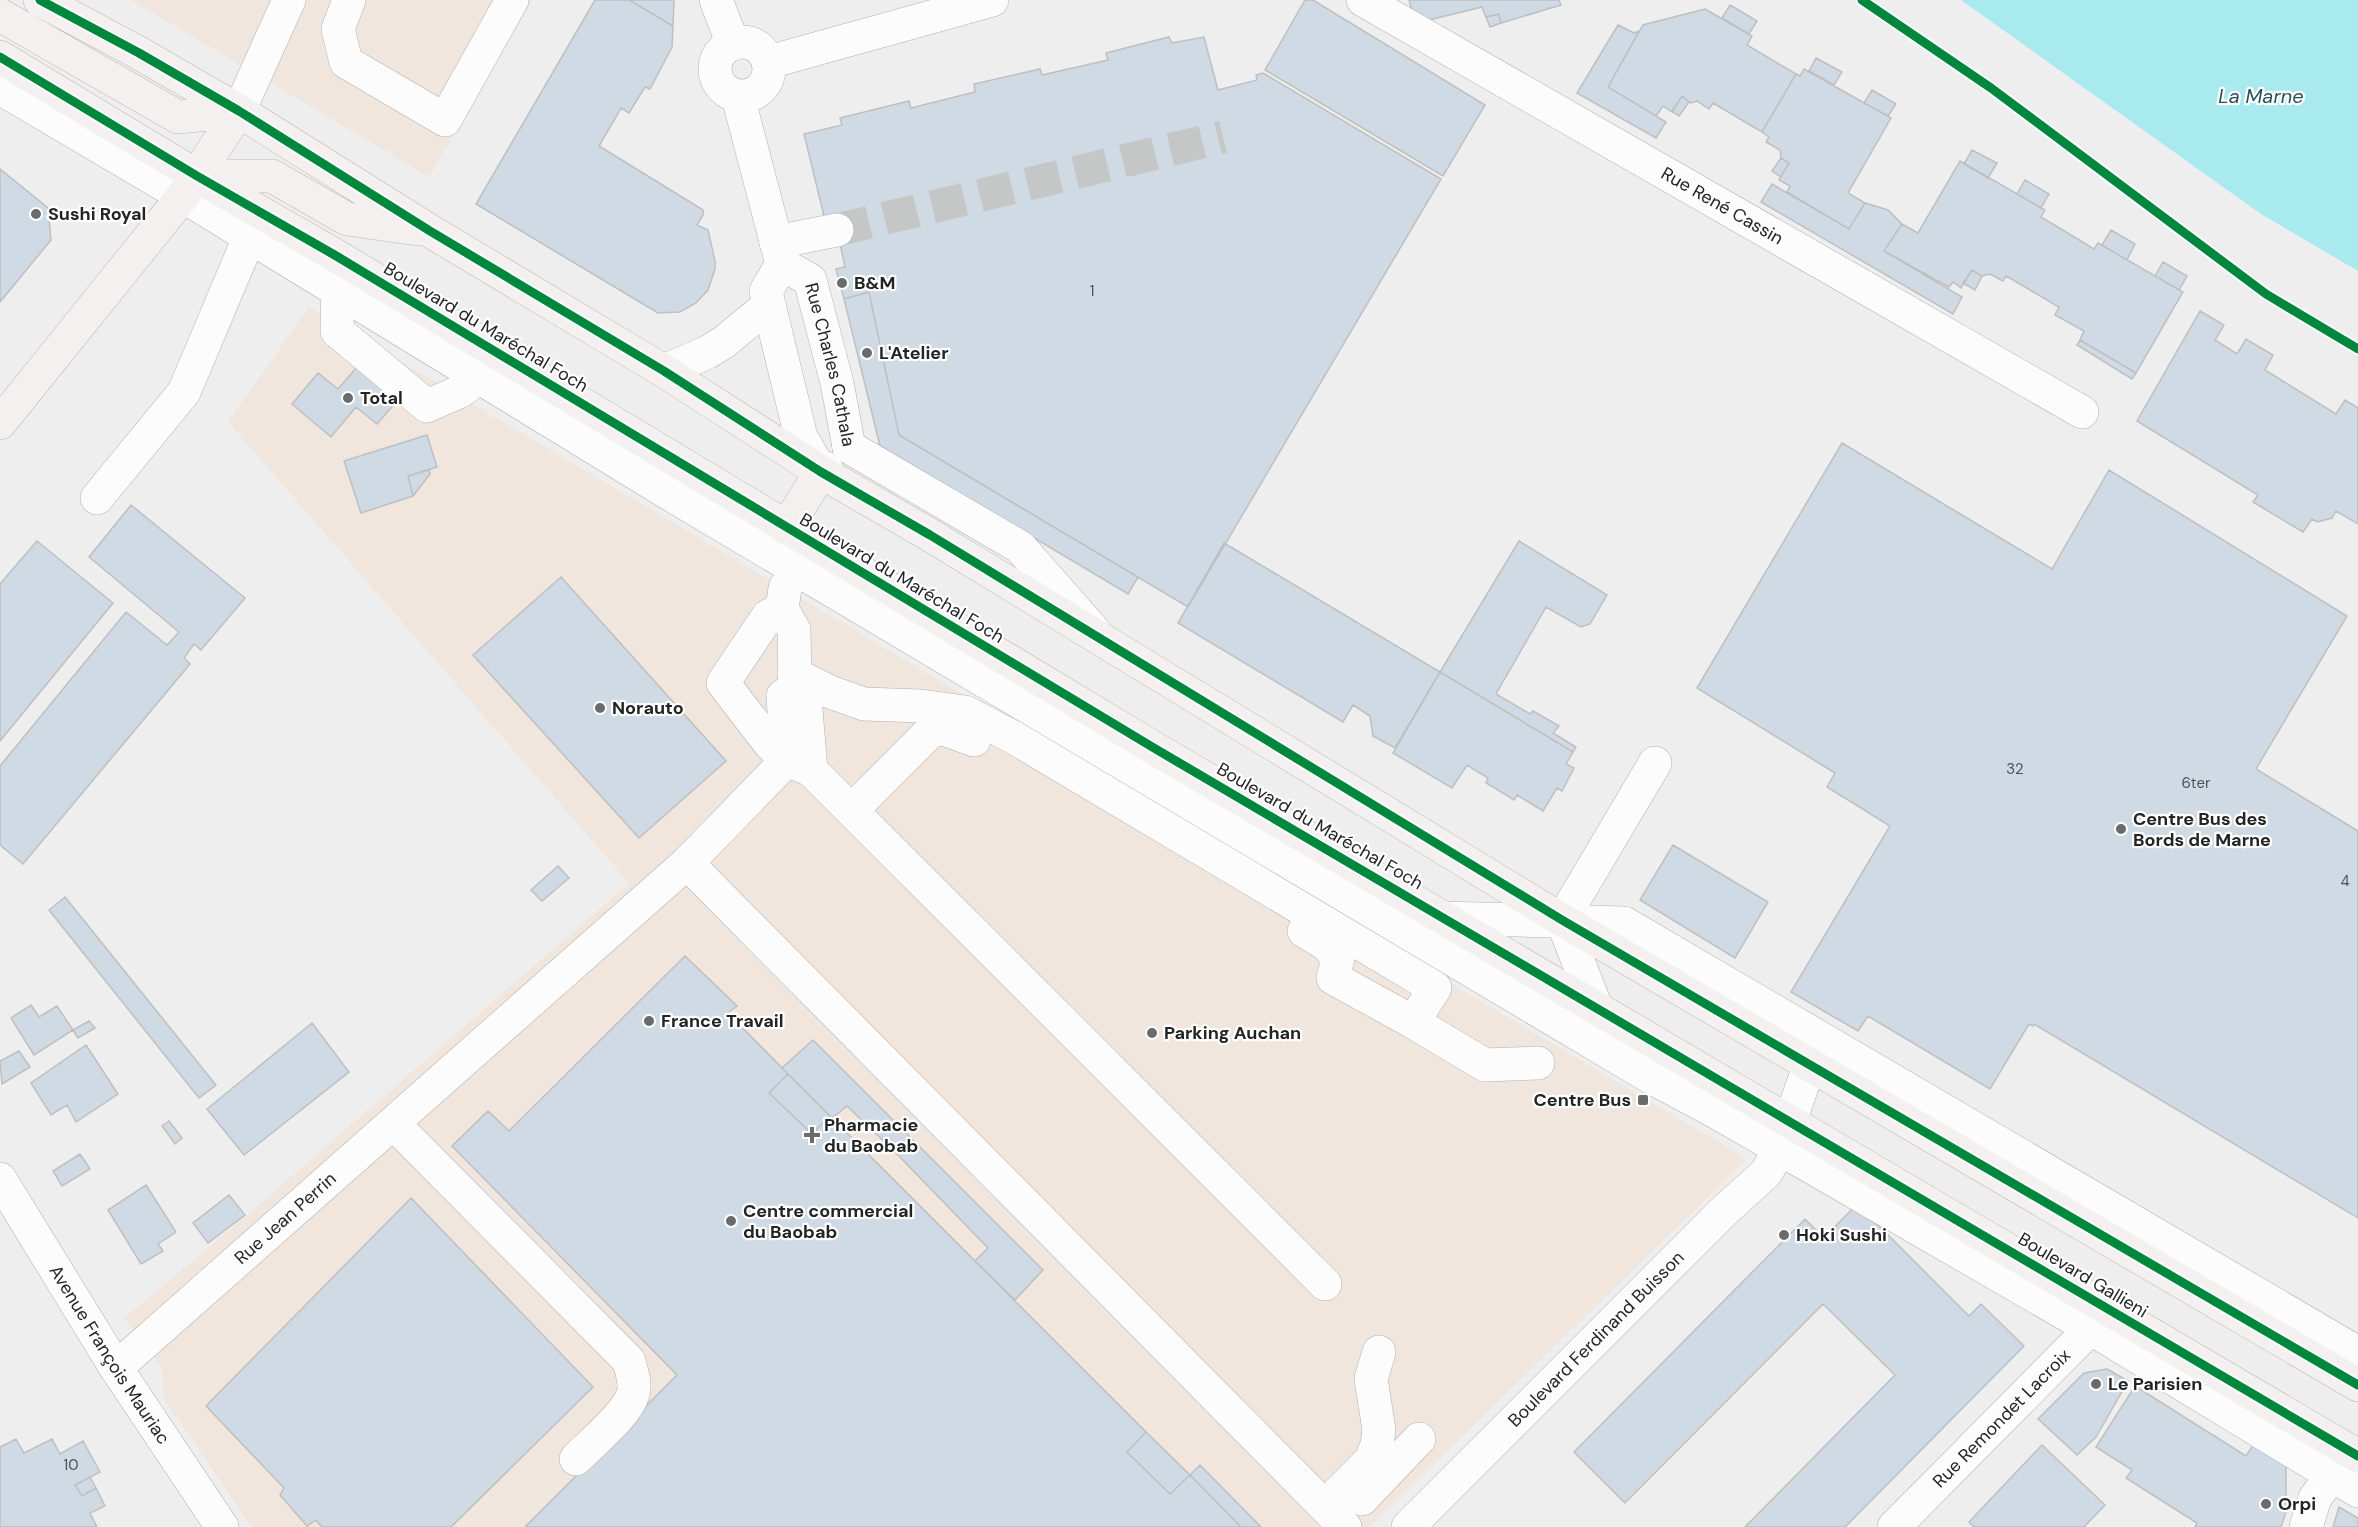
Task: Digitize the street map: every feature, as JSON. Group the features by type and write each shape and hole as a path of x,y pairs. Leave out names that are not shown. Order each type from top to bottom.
{"main road":[{"path":"40,0 139,53 239,111 430,231 664,371 821,472 930,535 1562,920 2358,1385"},
{"path":"0,15 178,117 239,111"},
{"name":"Boulevard du Maréchal Foch","path":"0,57 190,186 253,225 338,256 786,528 1596,1007 1785,1135"},
{"path":"0,423 190,186 239,111"},
{"path":"190,186 272,177 347,219 430,231"},
{"name":"Boulevard du Maréchal Foch","path":"786,528 821,472"},
{"name":"Boulevard Gallieni","path":"1785,1135 2351,1464"}],"street":[{"path":"239,111 289,0"},
{"path":"349,0 338,29 346,62 445,120 512,0"},
{"path":"716,0 733,44"},
{"path":"769,62 992,0"},
{"name":"Rue René Cassin","path":"1363,0 2082,412"},
{"path":"750,43 758,47 769,62 768,80 756,93 738,96 722,88 715,72 718,55 733,44 750,43"},
{"path":"0,88 190,186"},
{"path":"738,96 779,253 837,230"},
{"path":"97,498 184,392 253,225 338,293 1652,1078 1785,1135"},
{"name":"Rue Charles Cathala","path":"779,253 810,280 837,383 849,447 821,472 801,437 766,291 779,253"},
{"path":"338,256 337,331 427,406 459,392 480,379 505,358"},
{"path":"664,371 724,342 769,305"},
{"path":"849,447 1020,547 1103,641"},
{"path":"786,528 790,564 782,609 794,630 794,681 805,698 799,765"},
{"path":"782,609 768,616 723,683 770,744 850,808 1325,1284"},
{"path":"794,681 864,704 921,706 965,712 1013,737 1435,988 1413,1022"},
{"path":"850,808 862,800 932,730 963,734 1005,756 1327,945 1338,957 1333,978 1485,1065 1538,1062"},
{"path":"1562,920 1655,763"},
{"name":"Rue Jean Perrin","path":"116,1368 799,765"},
{"path":"687,863 1335,1509"},
{"path":"1443,918 1624,922 2358,1353"},
{"path":"1562,920 1596,1007"},
{"name":"Boulevard Ferdinand Buisson","path":"1408,1527 1724,1211 1766,1173 1785,1135 1810,1064"},
{"path":"394,1124 629,1361 634,1379 633,1395 623,1411 576,1459"},
{"name":"Avenue François Mauriac","path":"0,1179 116,1368 222,1527"},
{"name":"Rue Remondet Lacroix","path":"1894,1527 2100,1319"},
{"path":"1335,1509 1370,1461 1377,1445 1379,1430 1371,1379 1379,1352"},
{"path":"1335,1509 1358,1503 1419,1438"},
{"path":"2306,1527 2315,1498 2351,1464"}],"shaded area":[{"path":"131,0 533,0 429,177"},
{"path":"309,307 1747,1159 1369,1527 252,1527 164,1399 162,1368 124,1318 246,1216 629,883 228,422"}],"water":[{"name":"La Marne","path":"1961,0 2358,0 2358,271 2261,214"}],"building":[{"path":"595,0 629,0 673,26 672,47 650,89 645,87 629,113 621,108 599,146 703,210 703,215 697,225 708,230 715,269 708,290 696,303 680,312 658,313 476,204"},
{"path":"629,0 674,0 673,26 653,14"},
{"path":"1305,0 1313,0 1485,105 1443,176 1265,70"},
{"path":"1409,0 1559,0 1561,5 1501,23 1499,14 1486,17 1482,7 1425,21 1414,18"},
{"path":"1730,5 1757,21 1749,34 1722,18"},
{"path":"1705,9 1752,36 1747,45 1796,74 1762,132 1713,103 1709,109 1697,101 1691,103 1682,96 1672,112 1663,106 1656,116 1608,87 1643,25"},
{"path":"1499,14 1501,23 1490,27 1486,17"},
{"path":"1618,25 1634,33 1639,31 1608,87 1666,122 1656,138 1577,93"},
{"path":"1169,37 1172,43 1204,37 1218,90 1257,80 1256,75 1263,73 1441,179 1188,607 899,435 869,292 844,299 836,269 845,267 837,230 826,224 804,134 842,125 840,118 909,101 911,108 975,92 974,84 1040,69 1042,75 1108,60 1106,53"},
{"path":"1816,58 1842,72 1834,85 1809,71"},
{"path":"1804,69 1891,118 1848,193 1865,203 1849,229 1787,192 1790,186 1779,180 1789,163 1781,158 1780,150 1766,142 1769,137 1762,132 1796,74 1800,76"},
{"path":"1872,90 1896,104 1888,116 1864,103"},
{"path":"1682,96 1689,102 1679,116 1672,111"},
{"path":"1972,150 1997,163 1988,178 1964,164"},
{"path":"1781,158 1789,163 1781,177 1772,171"},
{"path":"1960,161 2045,210 2041,217 2094,249 2098,243 2183,292 2136,373 2080,340 2084,331 2055,315 2059,307 2006,276 2003,281 1990,274 1982,276 1972,270 1961,288 1953,282 1949,287 1884,251 1902,224 1918,233"},
{"path":"0,169 48,208 51,240 0,302"},
{"path":"2025,180 2049,194 2041,208 2017,194"},
{"path":"1772,184 1849,229 1865,203 1888,210 1902,224 1884,251 1962,297 1953,314 1761,202"},
{"path":"2111,230 2135,244 2127,260 2102,245"},
{"path":"2163,262 2187,276 2179,290 2155,276"},
{"path":"1972,270 1982,276 1975,290 1963,283"},
{"path":"869,292 899,435 1138,577 1128,594 880,446 844,299"},
{"path":"2200,311 2224,325 2215,340 2237,354 2246,339 2273,355 2265,370 2336,414 2345,400 2358,408 2358,524 2336,511 2332,518 2317,522 2312,519 2303,532 2253,502 2258,495 2137,421"},
{"path":"2080,340 2136,373 2132,379 2077,345"},
{"name":"Total","path":"364,359 404,393 377,424 356,407 331,437 292,404 318,373 338,389"},
{"path":"427,435 437,467 408,476 413,496 361,513 344,461"},
{"name":"Centre Bus des Bords de Marne","path":"1842,443 2052,569 2109,470 2347,616 2256,769 2358,831 2358,1218 2034,1024 2033,1026 2029,1024 1990,1089 1868,1016 1858,1031 1791,992 1890,826 1827,787 1835,773 1697,688"},
{"path":"429,470 430,474 413,496 408,476"},
{"path":"131,505 245,598 201,650 194,644 184,658 190,664 23,864 0,845 0,766 126,612 167,645 179,632 89,557"},
{"path":"37,541 113,603 0,741 0,584"},
{"path":"1519,541 1607,595 1590,624 1581,627 1546,607 1496,694 1530,714 1533,711 1559,726 1553,733 1576,747 1573,752 1440,672"},
{"path":"1224,543 1440,672 1395,748 1373,736 1370,716 1353,705 1343,722 1178,623"},
{"name":"Norauto","path":"561,577 726,761 639,838 473,655"},
{"path":"1440,672 1573,752 1566,764 1574,768 1562,791 1557,788 1543,811 1517,795 1514,800 1486,783 1488,778 1467,765 1452,788 1393,753"},
{"path":"1673,845 1768,902 1735,958 1640,900"},
{"path":"558,866 569,878 542,901 531,890"},
{"path":"65,897 216,1085 199,1098 49,910"},
{"name":"Centre commercial du Baobab","path":"685,956 737,1006 728,1013 788,1074 769,1093 812,1134 830,1116 1146,1432 1127,1452 1170,1494 1190,1475 1241,1527 525,1527 677,1375 452,1146 488,1111 509,1131"},
{"path":"31,1005 39,1017 57,1006 73,1030 34,1055 11,1018"},
{"path":"89,1021 95,1028 78,1038 73,1030"},
{"path":"312,1023 349,1072 244,1155 207,1109"},
{"path":"813,1040 1043,1270 1015,1300 975,1261 988,1248 897,1154 847,1106 832,1118 782,1068"},
{"path":"86,1045 118,1094 76,1122 67,1105 51,1115 31,1083"},
{"path":"19,1051 30,1067 2,1084 0,1061"},
{"path":"788,1074 830,1116 812,1134 769,1093"},
{"path":"169,1121 182,1138 175,1144 162,1126"},
{"path":"80,1154 90,1169 62,1186 53,1171"},
{"path":"146,1185 176,1232 158,1244 163,1251 141,1264 108,1210"},
{"path":"229,1195 245,1215 208,1243 193,1223"},
{"path":"411,1198 593,1387 451,1527 322,1527 316,1520 307,1526 280,1495 284,1488 206,1406"},
{"path":"1857,1204 1969,1316 1981,1304 2024,1346 1845,1527 1745,1527 1895,1375 1823,1304 1625,1503 1574,1452 1805,1219 1824,1238"},
{"path":"2107,1369 2128,1381 2096,1437 2077,1455 2038,1419 2084,1373"},
{"path":"2135,1386 2246,1456 2253,1445 2286,1466 2286,1512 2281,1527 2195,1527 2197,1523 2126,1478 2132,1470 2096,1447"},
{"path":"1146,1432 1190,1475 1170,1494 1127,1452"},
{"path":"16,1439 24,1453 52,1439 60,1454 83,1441 100,1472 75,1485 82,1496 96,1488 105,1506 90,1513 97,1527 0,1527 0,1447"},
{"path":"2042,1445 2105,1505 2084,1527 1974,1527 1969,1522"},
{"path":"1200,1465 1261,1527 1241,1527 1190,1475"},
{"path":"90,1477 96,1488 82,1496 75,1485"},
{"path":"2339,1507 2358,1518 2358,1527 2333,1527"}],"tunnel":[{"path":"837,230 1223,137"}],"cycle path":[{"path":"40,0 139,53 239,111 430,231 664,371 821,472 930,535 1562,920 2358,1385"},
{"path":"1862,0 1991,88 2266,294 2358,349"},
{"path":"0,57 197,176 338,257 1154,748 2358,1456"}],"place":[{"name":"Sushi Royal","path":"36,214"},
{"name":"B&M","path":"842,283"},
{"name":"L'Atelier","path":"867,353"},
{"name":"Total","path":"348,398"},
{"name":"Norauto","path":"600,708"},
{"name":"Centre Bus des Bords de Marne","path":"2121,829"},
{"name":"France Travail","path":"649,1021"},
{"name":"Parking Auchan","path":"1152,1033"},
{"name":"Centre Bus","path":"1643,1100"},
{"name":"Pharmacie du Baobab","path":"812,1135"},
{"name":"Centre commercial du Baobab","path":"731,1221"},
{"name":"Hoki Sushi","path":"1784,1235"},
{"name":"Le Parisien","path":"2096,1384"},
{"name":"Orpi","path":"2266,1504"}]}
